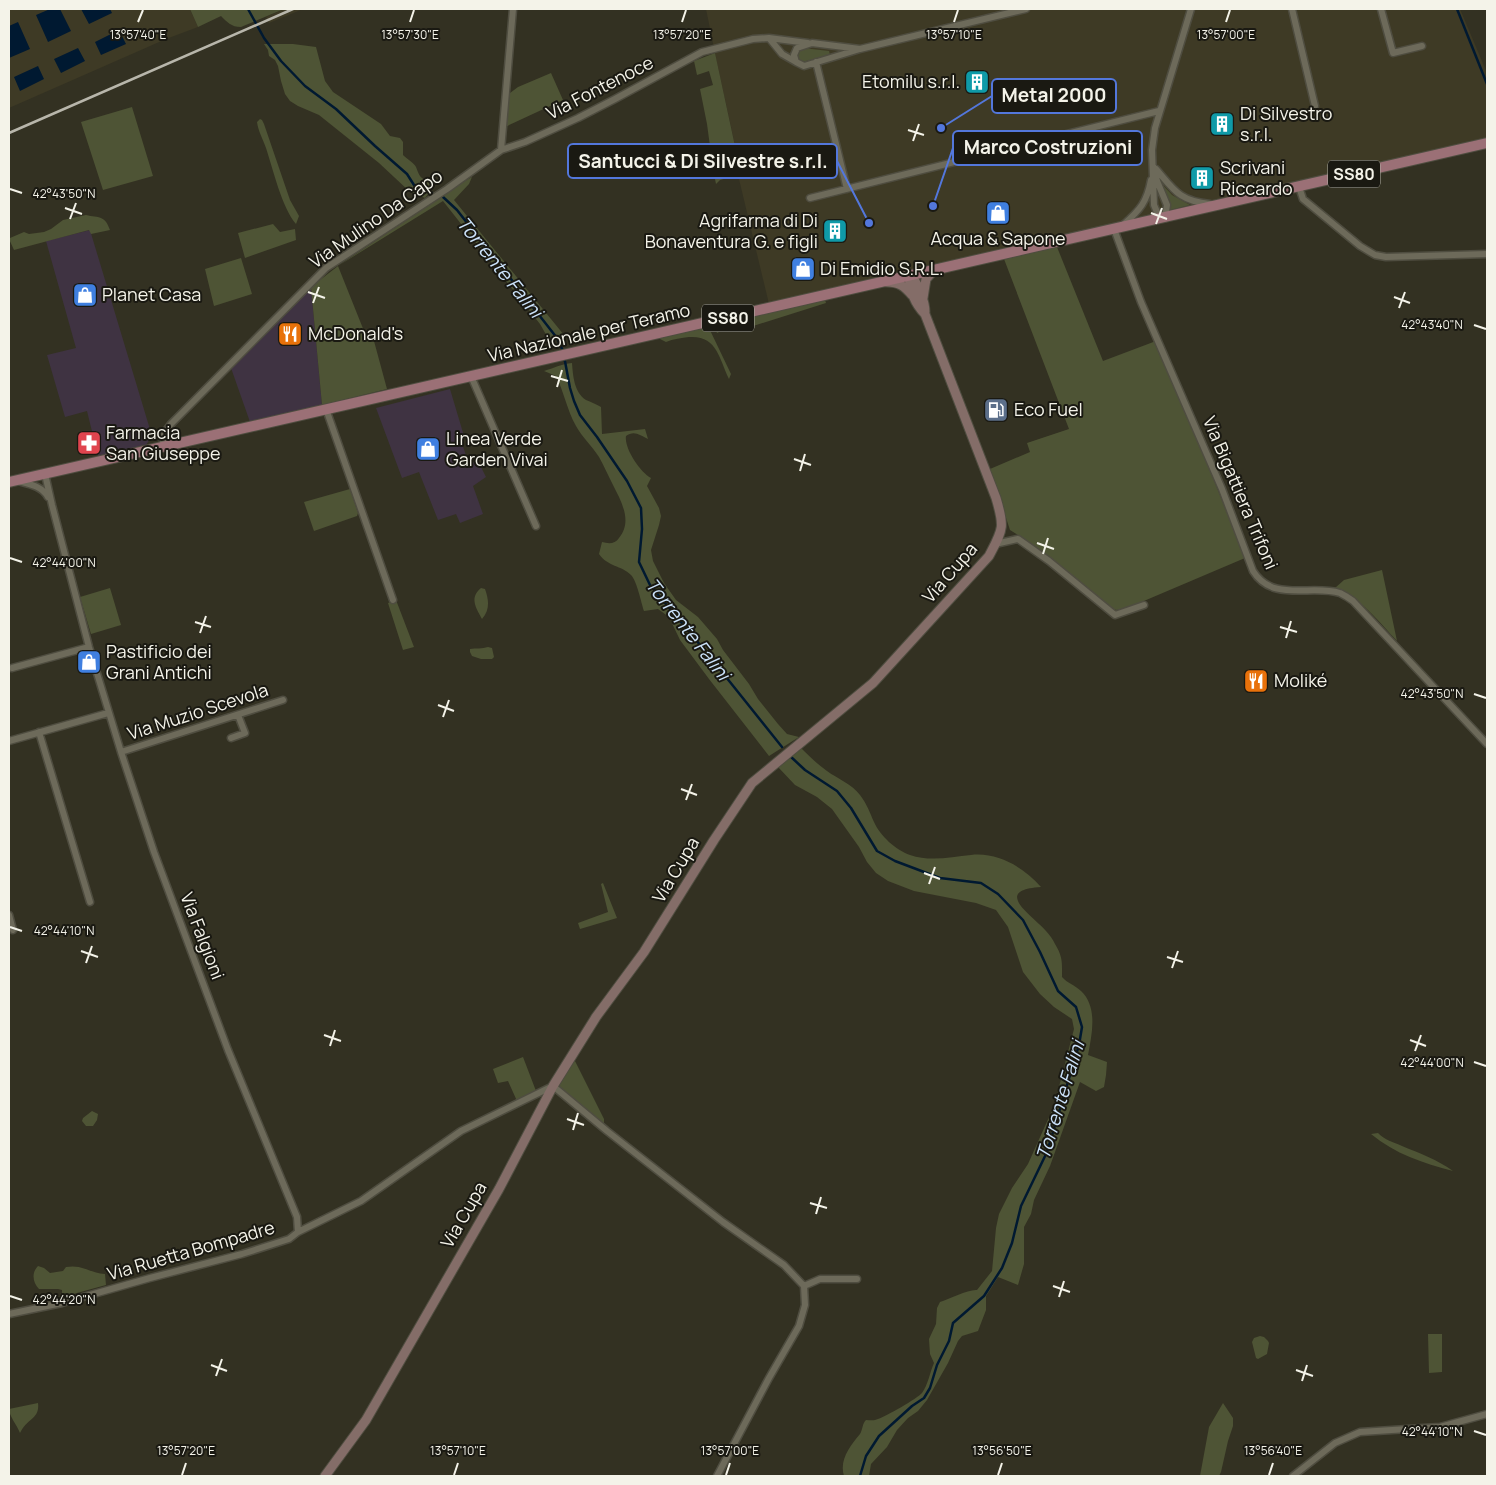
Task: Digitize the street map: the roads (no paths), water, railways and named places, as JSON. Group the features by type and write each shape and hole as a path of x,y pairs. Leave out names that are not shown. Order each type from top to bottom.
{"main road":[{"name":"Via Nazionale per Teramo","path":"11,481 1487,144"}],"street":[{"path":"501,150 513,9"},
{"name":"Via Fontenoce","path":"796,62 804,66 860,49 1023,9"},
{"path":"1153,166 1167,205 1165,218 1157,212 1154,205 1152,150 1159,111 1191,9"},
{"path":"1292,9 1315,106"},
{"path":"1381,9 1393,53 1422,46"},
{"path":"769,38 782,54 796,62"},
{"name":"Via Fontenoce","path":"501,150 525,142 578,118 702,52 769,38 860,49"},
{"path":"796,62 794,55 797,48 812,43"},
{"path":"816,62 847,189"},
{"path":"810,198 1159,111"},
{"name":"Via Mulino Da Capo","path":"164,447 163,435 171,424 326,268 447,189 501,150"},
{"path":"1153,166 1170,187 1184,198 1198,202 1221,204"},
{"path":"1118,228 1142,206 1149,190 1153,166"},
{"path":"1299,186 1303,199 1360,246 1375,254 1386,257 1487,254"},
{"name":"Via Bigattiera Trifoni","path":"1118,228 1141,302 1222,489 1253,571 1258,578 1263,583 1276,588 1294,591 1340,593 1353,601 1487,744"},
{"name":"Via Cupa","path":"919,299 926,279 934,270"},
{"name":"Via Cupa","path":"325,1476 366,1420 498,1188 553,1086 596,1017 644,952 752,783 873,683 989,556 995,544 1002,528 1002,519 996,498 925,314 925,308 919,299 915,280 910,276"},
{"path":"883,282 901,284 919,299"},
{"name":"Via Nazionale per Teramo","path":"471,376 536,526"},
{"path":"326,409 393,600"},
{"name":"Via Falgioni","path":"45,474 89,647 108,713 157,860 228,1050 297,1216 298,1232"},
{"name":"Via Falgioni","path":"11,481 26,483 41,489 47,494 52,505"},
{"path":"995,544 1018,539 1049,561 1115,615 1144,605"},
{"path":"12,668 89,647"},
{"name":"Via Muzio Scevola","path":"121,752 283,700"},
{"path":"9,741 108,713"},
{"path":"231,738 244,734 238,715"},
{"path":"39,732 90,902"},
{"path":"9,915 13,930"},
{"path":"553,1086 723,1222 784,1265 804,1286 805,1305 799,1326 717,1476"},
{"name":"Via Ruetta Bompadre","path":"9,1314 62,1303 242,1254 289,1239 298,1232 361,1201 461,1131 553,1086"},
{"path":"804,1286 820,1279 857,1279"},
{"path":"1293,1476 1335,1444 1360,1432 1440,1427 1487,1414"}],"water":[{"path":"50,9 60,9 71,31 48,42 36,15"},
{"path":"81,9 110,9 112,13 89,24"},
{"path":"18,22 30,49 9,58 9,26"},
{"path":"119,30 126,44 101,55 95,42"},
{"path":"78,48 85,61 61,73 54,59"},
{"path":"38,66 44,79 20,91 14,77"}],"waterway":[{"name":"Torrente Falini","path":"248,9 264,38 281,61 305,86 336,109 407,174 414,185 432,193"},
{"path":"1457,9 1487,84"},
{"name":"Torrente Falini","path":"443,197 457,210 557,338 563,351"},
{"name":"Torrente Falini","path":"564,356 570,388 580,415 627,481 641,508 642,529 639,562 650,585 782,747"},
{"name":"Torrente Falini","path":"790,756 805,770 837,791 851,808 877,851 895,861 940,878 981,883 998,894 1023,920 1058,991 1076,1007 1082,1027 1079,1045 1047,1152 1021,1206 1012,1243 1002,1268 984,1296 953,1323 949,1341 924,1398 912,1406 879,1436 866,1456 860,1476"}],"railway":[{"path":"9,133 293,9"}],"place":[{"name":"Etomilu s.r.l.","path":"977,82"},
{"name":"Di Silvestro s.r.l.","path":"1222,124"},
{"name":"Metal 2000","path":"941,128"},
{"name":"Scrivani Riccardo","path":"1202,178"},
{"name":"Marco Costruzioni","path":"933,206"},
{"name":"Acqua & Sapone","path":"998,213"},
{"name":"Santucci & Di Silvestre s.r.l.","path":"869,223"},
{"name":"Agrifarma di Di Bonaventura G. e figli","path":"835,231"},
{"name":"Di Emidio S.R.L.","path":"803,269"},
{"name":"Planet Casa","path":"85,295"},
{"name":"McDonald's","path":"290,334"},
{"name":"Eco Fuel","path":"996,410"},
{"name":"Farmacia San Giuseppe","path":"89,443"},
{"name":"Linea Verde Garden Vivai","path":"428,449"},
{"name":"Pastificio dei Grani Antichi","path":"89,662"},
{"name":"Moliké","path":"1256,681"}]}
